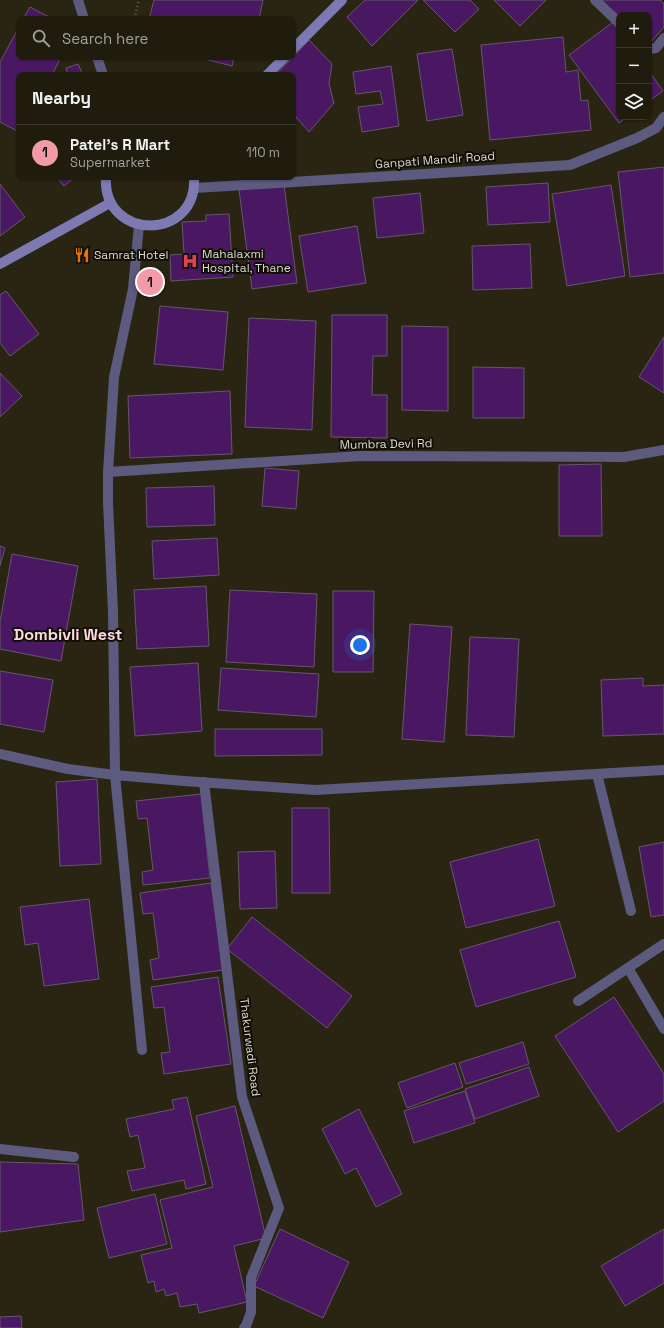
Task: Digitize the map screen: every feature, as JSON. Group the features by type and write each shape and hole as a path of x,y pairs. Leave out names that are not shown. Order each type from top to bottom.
{"main road":[{"path":"296,46 342,0"},
{"path":"270,72 282,60"},
{"path":"106,180 105,187 110,202 122,217 139,225 158,226 175,219 188,206 195,188 194,180"},
{"path":"0,264 110,202"}],"street":[{"path":"78,0 83,16"},
{"path":"595,0 616,20"},
{"path":"652,49 656,48 664,38"},
{"path":"98,60 102,72"},
{"name":"Ganpati Mandir Road","path":"195,188 570,164 637,138 656,128 664,117"},
{"path":"139,225 133,289 114,378 108,472 108,502 113,612 115,775 142,1050"},
{"name":"Mumbra Devi Rd","path":"108,472 360,456 624,457 664,450"},
{"path":"0,754 68,769 115,775 316,790 664,770"},
{"path":"597,774 631,911"},
{"name":"Thakurwadi Road","path":"204,782 242,1097 278,1208 251,1278 251,1312 244,1328"},
{"path":"578,1001 664,944"},
{"path":"628,968 664,1030"},
{"path":"0,1149 74,1157"}],"path":[{"path":"135,16 139,0"}],"building":[{"path":"154,0 263,0 260,16 150,16"},
{"path":"365,0 418,0 372,46 347,17"},
{"path":"423,0 470,0 479,9 455,32"},
{"path":"494,0 546,0 520,26"},
{"path":"601,0 660,0 664,4 664,27 652,41 652,12 616,12 616,13"},
{"path":"30,7 47,16 25,16"},
{"path":"613,22 616,26 616,119 569,55"},
{"path":"16,33 16,60 60,60 54,72 16,72 16,130 0,122 0,62"},
{"path":"563,37 566,72 578,70 581,101 588,100 591,130 490,140 481,45"},
{"path":"309,40 332,64 329,84 334,103 309,132 296,117 296,72 279,72 290,60 296,60 296,54"},
{"path":"452,49 463,115 427,121 417,54"},
{"path":"209,60 233,60 232,66"},
{"path":"78,64 82,72 67,72 66,68"},
{"path":"391,66 399,126 362,132 358,107 383,104 380,91 356,94 353,72"},
{"path":"652,75 663,91 652,99"},
{"path":"664,167 664,273 630,277 618,172"},
{"path":"59,180 71,180 64,186"},
{"path":"548,183 550,222 488,225 486,187"},
{"path":"0,184 25,217 0,236"},
{"path":"284,185 297,283 252,289 239,190"},
{"path":"611,185 625,276 567,286 552,194"},
{"path":"420,193 424,233 377,238 373,198"},
{"path":"229,214 233,277 171,281 170,255 184,254 182,222 206,221 206,215"},
{"path":"357,226 366,283 308,292 299,236"},
{"path":"530,244 532,288 473,290 472,246"},
{"path":"6,291 39,334 10,356 0,343 0,295"},
{"path":"160,306 228,312 223,370 154,364"},
{"path":"332,315 387,315 387,356 373,356 372,395 387,395 387,438 331,437"},
{"path":"249,318 316,321 312,430 245,427"},
{"path":"402,326 448,327 448,411 402,410"},
{"path":"664,337 664,393 639,377"},
{"path":"473,367 524,368 524,418 473,418"},
{"path":"0,373 22,396 0,417"},
{"path":"230,391 232,454 130,458 128,396"},
{"path":"601,464 602,536 559,536 559,465"},
{"path":"265,468 299,471 296,509 262,506"},
{"path":"214,486 215,525 147,527 146,488"},
{"path":"217,538 219,575 154,579 152,541"},
{"path":"0,546 5,548 0,566"},
{"path":"12,554 78,566 61,661 0,649 0,622"},
{"path":"206,586 209,646 137,649 134,590"},
{"path":"230,590 317,594 314,667 226,662"},
{"path":"333,591 374,591 373,672 333,672"},
{"path":"410,624 452,627 444,742 402,739"},
{"path":"470,637 519,639 514,737 466,735"},
{"path":"198,663 202,731 135,736 130,667"},
{"path":"221,668 319,674 316,717 218,710"},
{"path":"0,671 53,680 44,732 0,724"},
{"path":"643,678 643,686 664,685 664,734 603,736 601,680"},
{"path":"215,729 322,729 322,755 215,756"},
{"path":"97,779 101,864 60,866 56,782"},
{"path":"201,794 210,878 143,885 142,872 153,870 147,818 138,819 136,801"},
{"path":"292,808 329,808 330,893 292,893"},
{"path":"538,839 555,906 466,928 450,862"},
{"path":"664,842 664,915 651,917 639,847"},
{"path":"275,851 277,908 240,909 238,852"},
{"path":"211,883 223,970 153,980 150,960 159,958 153,913 143,914 140,893"},
{"path":"89,899 99,979 44,986 38,943 25,945 20,907"},
{"path":"252,917 352,996 327,1028 227,949"},
{"path":"559,921 576,977 476,1007 460,950"},
{"path":"218,977 231,1064 164,1074 161,1053 170,1052 164,1007 154,1008 151,987"},
{"path":"614,997 664,1074 664,1101 618,1132 555,1036"},
{"path":"523,1042 529,1064 466,1084 459,1063"},
{"path":"455,1063 463,1087 407,1108 398,1083"},
{"path":"529,1067 539,1096 475,1119 465,1089"},
{"path":"465,1091 475,1123 414,1143 404,1111"},
{"path":"187,1097 206,1184 186,1189 184,1180 132,1191 127,1171 145,1168 138,1135 130,1137 126,1119 174,1109 172,1100"},
{"path":"235,1106 266,1238 234,1246 247,1302 199,1313 197,1304 180,1307 177,1293 166,1296 164,1289 156,1292 154,1281 148,1283 141,1255 172,1248 160,1200 213,1187 196,1116"},
{"path":"359,1109 402,1194 376,1207 356,1168 345,1174 322,1129"},
{"path":"0,1162 78,1164 84,1220 0,1232"},
{"path":"155,1194 167,1244 109,1258 97,1208"},
{"path":"280,1229 349,1262 323,1318 254,1286"},
{"path":"664,1229 664,1283 625,1306 601,1266"},
{"path":"21,1316 22,1328 0,1328 0,1317"}],"place":[{"name":"Samrat Hotel","path":"82,255"},
{"name":"Mahalaxmi Hospital, Thane","path":"190,261"},
{"name":"Patel's R Mart","path":"150,282"}],"district":[{"name":"Dombivli West","path":"68,634"}]}
